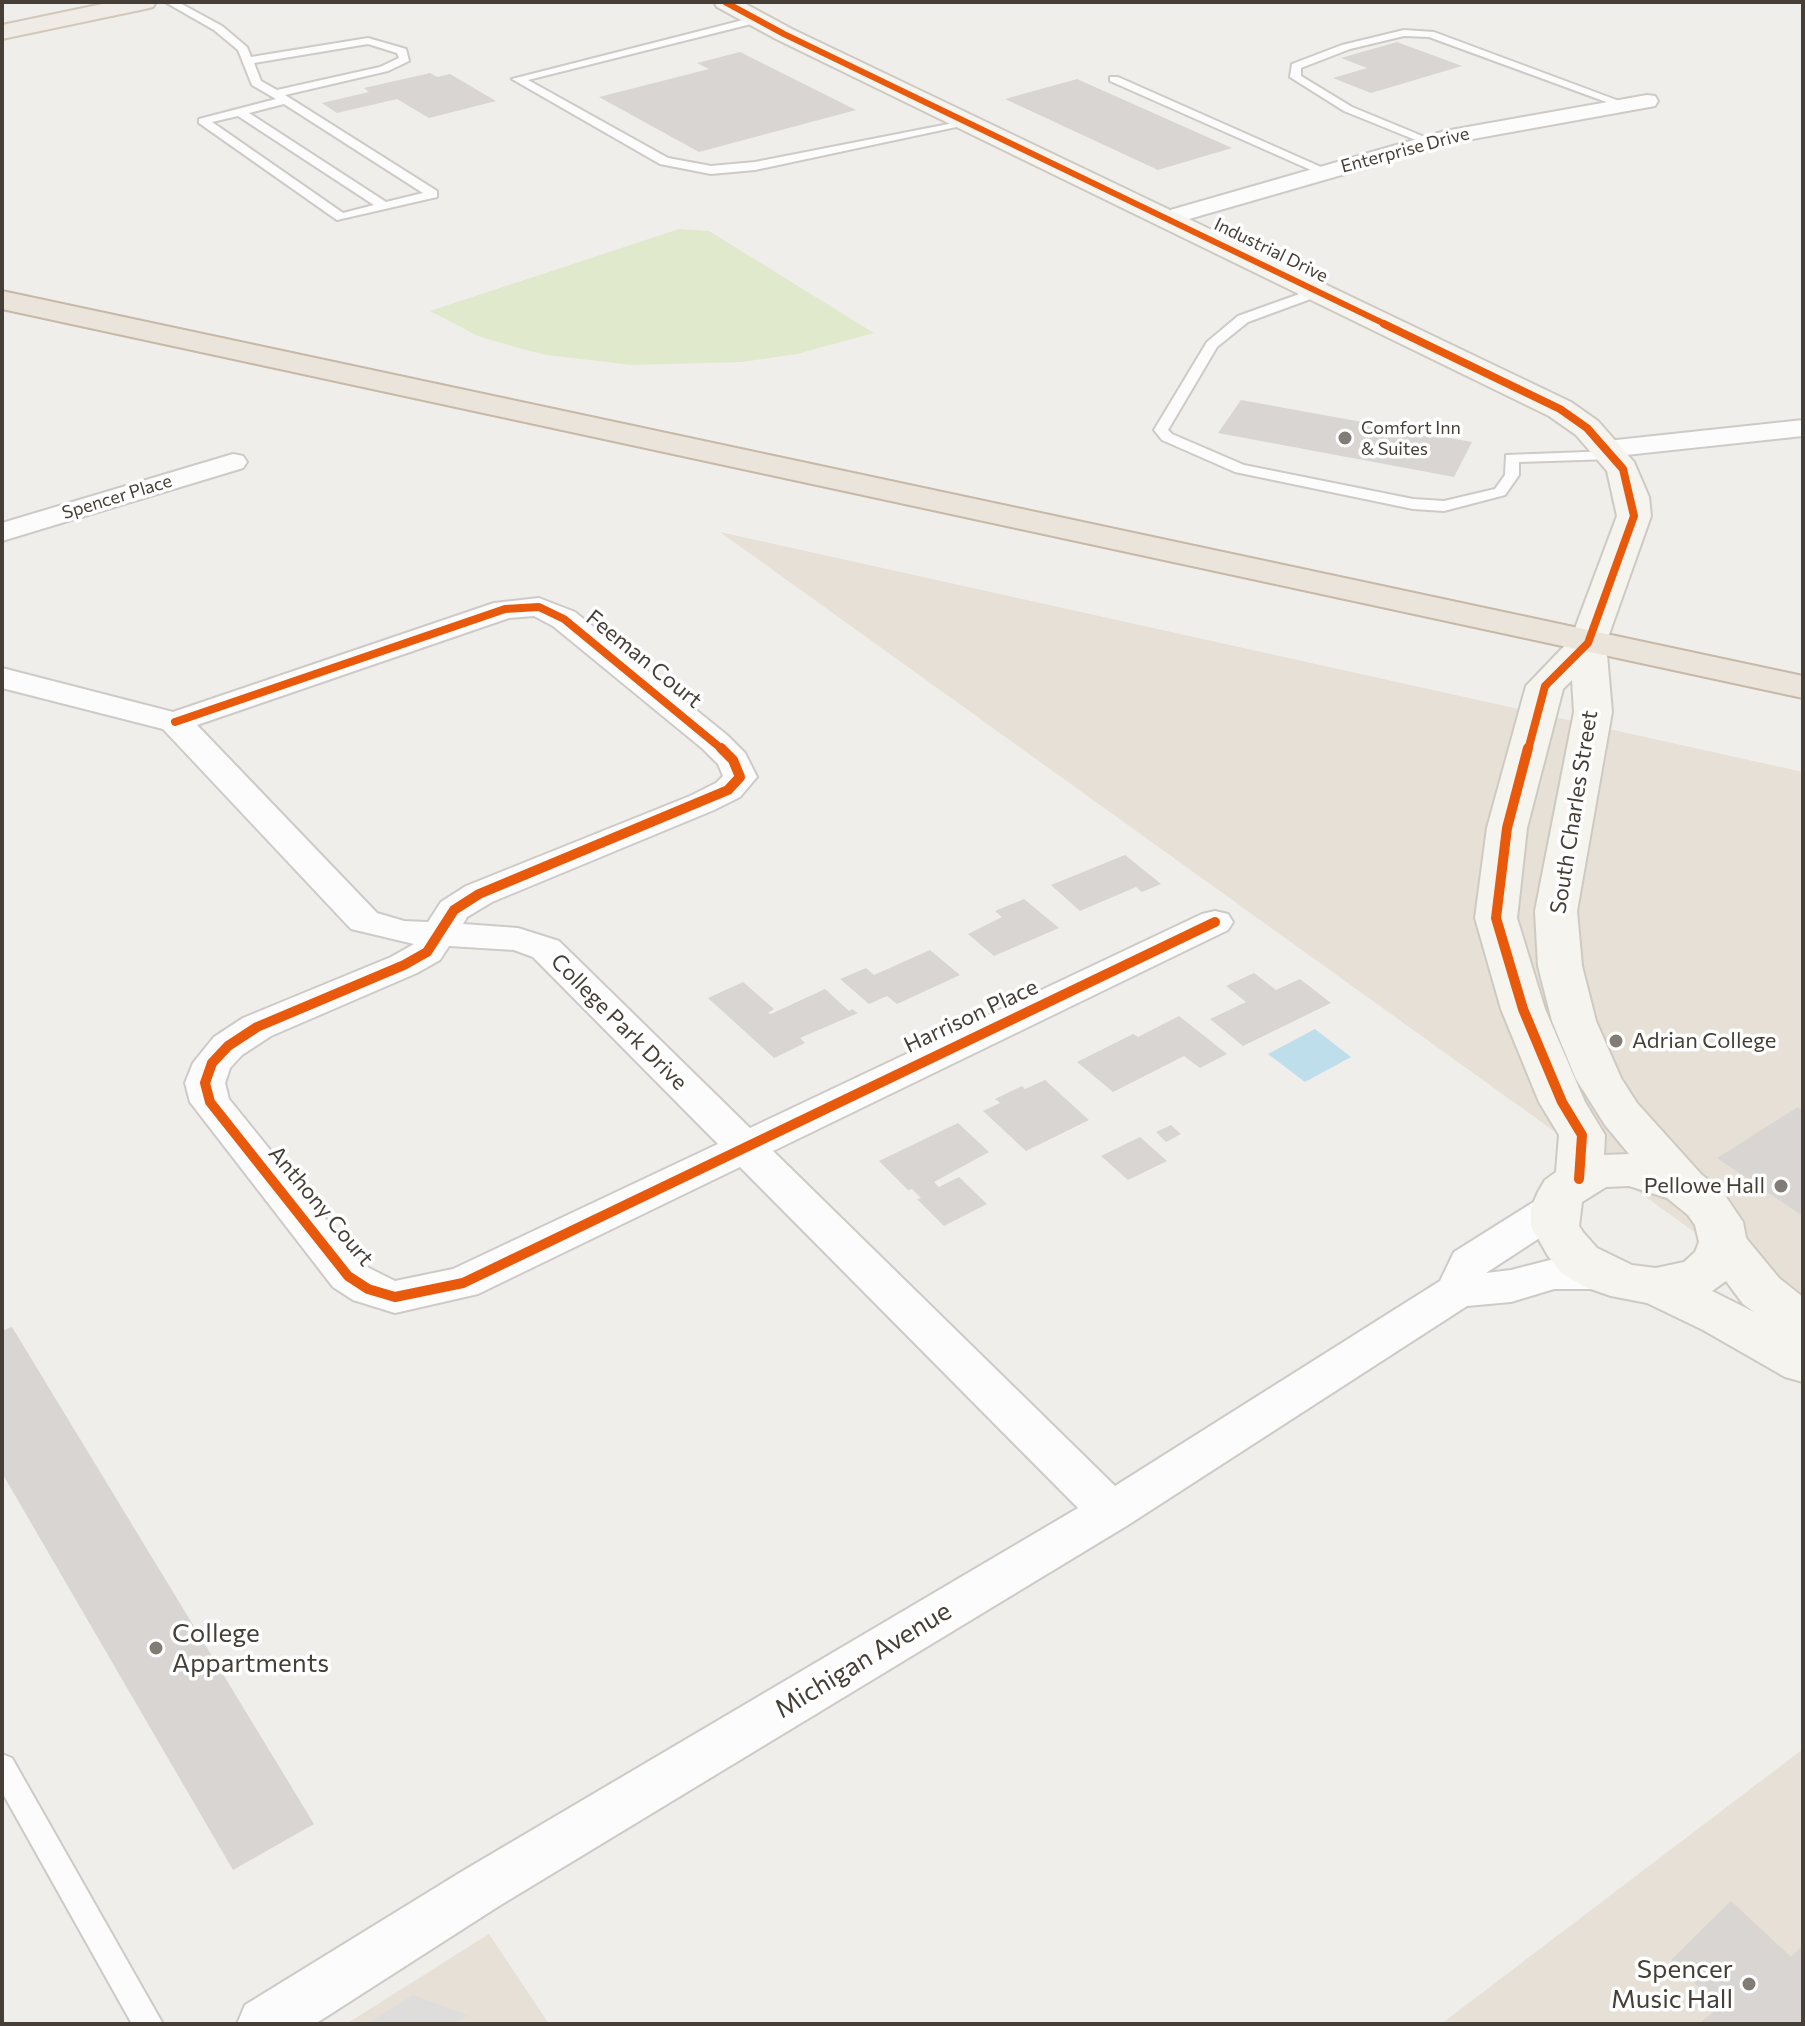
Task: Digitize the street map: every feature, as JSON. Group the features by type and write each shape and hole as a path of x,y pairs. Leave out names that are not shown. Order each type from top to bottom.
{"highway":[{"path":"2,300 1803,687"}],"main road":[{"path":"2,32 92,7 145,2"}],"street":[{"name":"Industrial Drive","path":"725,2 755,20 1560,409 1587,428 1623,469 1634,516 1588,643"},
{"name":"Enterprise Drive","path":"1168,218 1428,142 1514,123 1647,101"},
{"path":"1610,452 1803,428"},
{"name":"Spencer Place","path":"2,532 233,462"},
{"name":"Feeman Court","path":"175,722 505,609 539,607 564,619 733,760 740,777 728,790 479,894 454,910 438,934"},
{"path":"1588,643 1545,686 1507,828 1496,918 1523,1009 1562,1102 1582,1135 1555,1226 1580,1261 1603,1274 1629,1283 1656,1286 1681,1284 1702,1275 1717,1260 1723,1242"},
{"name":"South Charles Street","path":"1588,643 1593,712 1556,911 1560,966 1574,1021 1599,1079 1621,1114 1684,1186"},
{"path":"2,678 175,722"},
{"name":"College Park Drive","path":"175,722 364,921 402,932 518,939 546,949 1111,1512"},
{"name":"Harrison Place","path":"744,1147 1215,922"},
{"name":"Anthony Court","path":"438,934 427,952 404,965 257,1027 228,1046 212,1063 205,1083 210,1102 348,1276 368,1289 395,1297 463,1283 744,1147"},
{"path":"1567,1193 1602,1171 1629,1170 1658,1175 1684,1186 1705,1203 1719,1222 1723,1242 1761,1291 1803,1324"},
{"name":"Michigan Avenue","path":"1457,1291 1469,1263 1567,1193"},
{"name":"Michigan Avenue","path":"265,2024 480,1889 1111,1512 1457,1291 1511,1286 1554,1274 1603,1274"},
{"path":"1656,1286 1721,1317 1803,1363"}],"lane":[{"path":"170,2 218,28 243,49 247,61 256,83 280,97 433,194 341,217 203,121 240,112 280,97 384,69 405,59 402,51 368,41 247,61"},
{"path":"755,20 518,79 664,161 711,170 755,166 969,123"},
{"path":"1428,142 1348,109 1295,77 1296,66 1346,47 1404,33 1430,34 1624,105"},
{"path":"1114,79 1324,171"},
{"path":"240,112 384,206"},
{"path":"1319,291 1243,319 1212,345 1161,430 1167,437 1240,469 1413,504 1444,506 1500,492 1512,475 1511,458 1610,452"},
{"path":"2,1766 148,2024"}],"shaded area":[{"name":"Adrian College","path":"720,532 1803,772 1803,1310"},
{"path":"1803,1749 1803,2024 1441,2024"},
{"path":"489,1934 549,2024 346,2024"},
{"path":"413,1995 467,2015 454,2024 366,2024"}],"green space":[{"path":"679,229 709,231 874,333 797,354 742,362 632,365 546,355 515,347 478,336 430,311"}],"water":[{"path":"1315,1029 1351,1057 1305,1082 1268,1054"}],"building":[{"path":"1397,42 1462,66 1371,93 1333,78 1367,68 1341,58"},
{"path":"740,52 856,110 699,152 599,97 709,69 697,63"},
{"path":"430,73 437,77 450,74 496,101 429,118 397,99 337,113 322,103 369,92 364,88"},
{"path":"1077,79 1232,148 1158,170 1005,99"},
{"name":"Comfort Inn & Suites","path":"1241,400 1472,442 1454,477 1218,433"},
{"path":"1125,855 1161,884 1142,892 1136,887 1080,911 1051,885"},
{"path":"1024,899 1059,928 994,956 968,934 1002,917 995,911"},
{"path":"930,950 960,975 897,1004 887,996 869,1004 840,979 866,968 874,975"},
{"path":"1254,973 1276,990 1300,979 1331,1003 1243,1046 1210,1019 1246,1002 1226,986"},
{"path":"743,982 774,1009 768,1013 771,1014 825,989 849,1011 852,1009 858,1013 800,1038 805,1043 774,1058 708,998"},
{"path":"1179,1016 1227,1054 1200,1068 1184,1056 1113,1092 1077,1062 1133,1034 1138,1037"},
{"path":"1045,1080 1089,1120 1026,1151 983,1111 1000,1103 995,1099 1022,1086 1025,1089"},
{"name":"Pellowe Hall","path":"1798,1107 1803,1111 1801,1215 1717,1158"},
{"path":"958,1123 989,1152 934,1182 939,1187 959,1177 987,1204 944,1226 917,1199 921,1198 912,1189 908,1190 879,1161"},
{"path":"1171,1125 1181,1134 1166,1142 1156,1132"},
{"path":"1140,1137 1167,1161 1128,1180 1101,1156"},
{"name":"College Appartments","path":"12,1327 314,1824 233,1870 2,1473 2,1331"},
{"name":"Spencer Music Hall","path":"1731,1901 1791,1957 1803,1945 1803,2024 1699,2024 1719,2007 1671,1960"}],"cycle path":[{"path":"725,2 784,34 1560,409 1587,428 1623,469 1634,516 1588,643 1545,686 1507,828 1496,918 1523,1009 1562,1102 1582,1135 1579,1179"},
{"path":"175,722 505,609 539,607 564,619 715,742 733,760 740,777 728,790 702,803 479,894 454,910 427,952 404,965 257,1027 228,1046 212,1063 205,1083 210,1102 348,1276 368,1289 395,1297 463,1283 1215,922"}],"place":[{"name":"Comfort Inn & Suites","path":"1345,438"},
{"name":"Adrian College","path":"1616,1041"},
{"name":"Pellowe Hall","path":"1781,1186"},
{"name":"College Appartments","path":"156,1648"},
{"name":"Spencer Music Hall","path":"1749,1984"}]}
